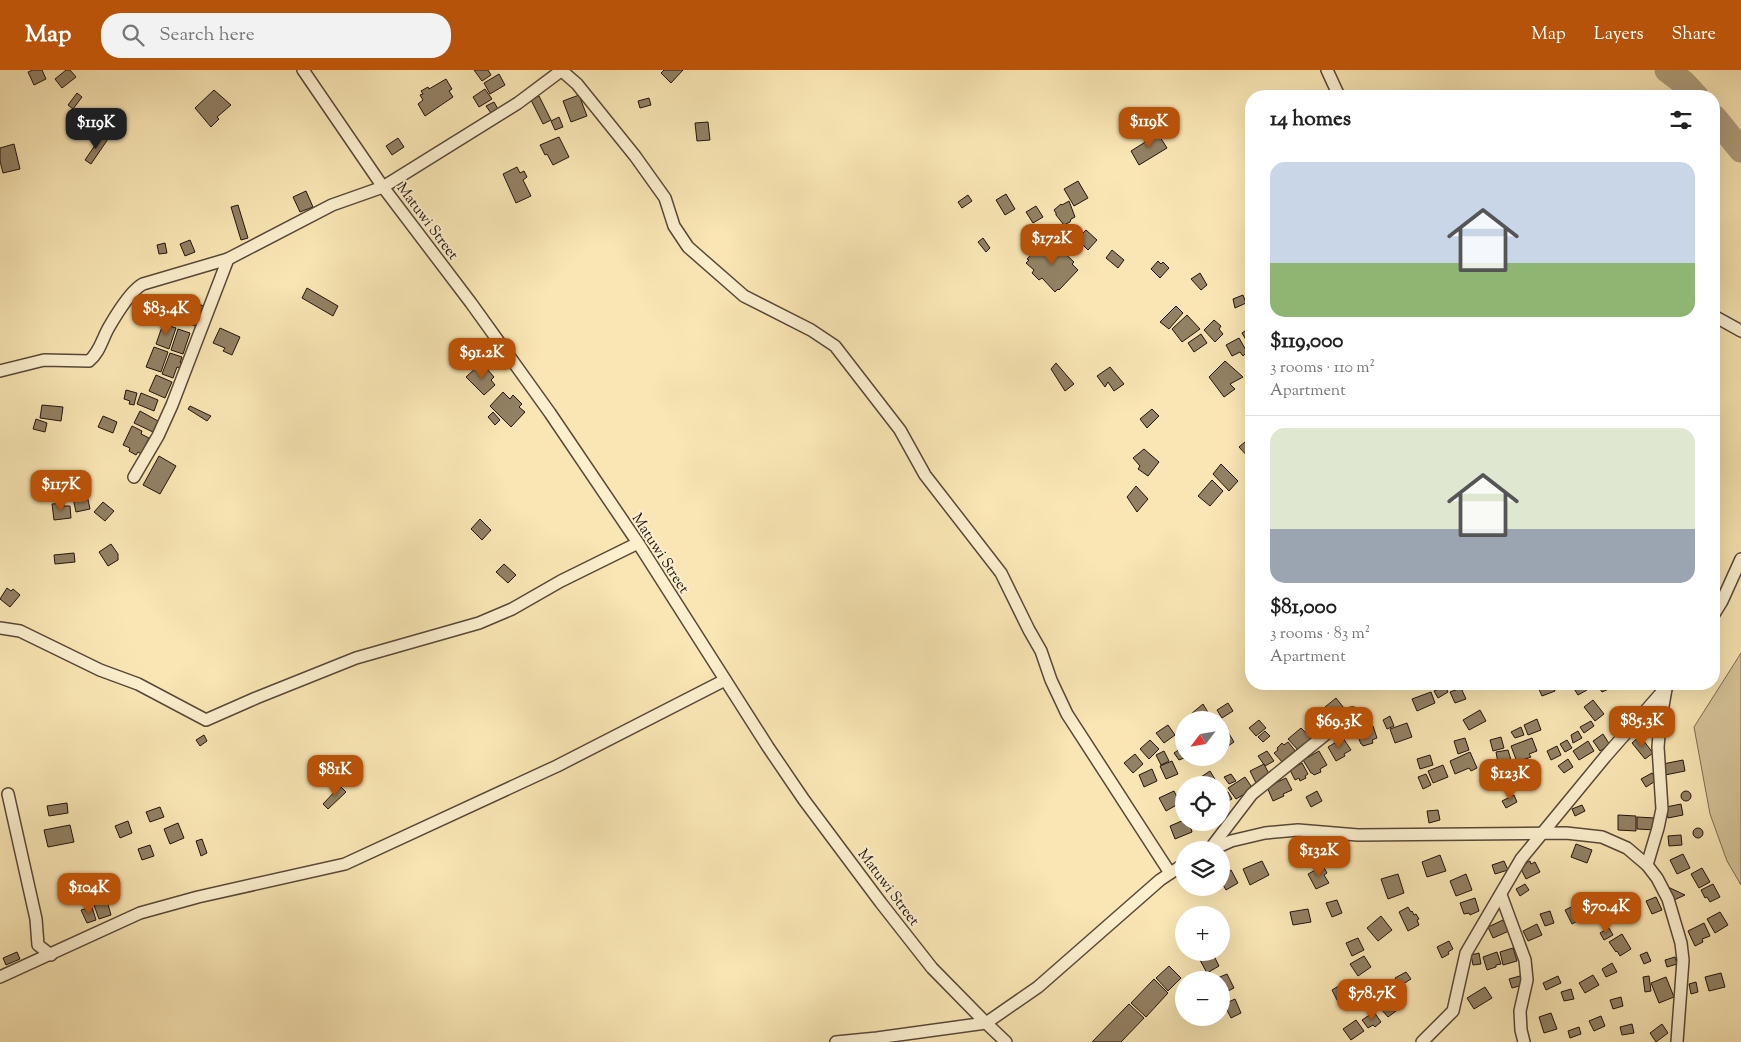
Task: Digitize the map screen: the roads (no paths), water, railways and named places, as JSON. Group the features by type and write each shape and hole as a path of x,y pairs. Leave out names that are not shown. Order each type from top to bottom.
{"street":[{"name":"Matuwi Street","path":"303,70 384,187 471,303 544,406 638,543 804,800 932,968 1006,1042"},
{"path":"0,371 44,360 89,361 96,354 109,327 136,288 228,259 332,205 384,187 482,127 518,103 561,70 577,84 635,156 665,198 674,226 688,247 744,296 811,330 834,346 900,430 925,475 1001,573 1028,630 1042,651 1051,680 1067,714 1170,873"},
{"path":"1327,70 1336,90"},
{"path":"134,477 158,436 172,405 228,259"},
{"path":"1720,319 1741,331"},
{"path":"0,628 20,631 100,670 138,684 206,720 356,658 487,620 512,609 561,581 638,543"},
{"path":"1720,602 1741,559"},
{"path":"0,977 140,914 198,897 345,864 557,766 725,680"},
{"path":"1422,1042 1453,1011 1466,953 1521,859 1664,690"},
{"path":"1647,865 1662,809 1658,747 1666,690"},
{"path":"1217,841 1252,794 1352,712"},
{"path":"8,794 36,919 38,945 51,955"},
{"path":"1230,841 1265,833 1298,830 1358,834 1566,833 1602,838 1627,848 1647,865 1657,878 1668,899 1681,943 1683,960 1677,1042"},
{"path":"836,1042 986,1023 1038,987 1160,880 1175,870"},
{"path":"1501,895 1524,960 1527,980 1520,1011 1524,1042"}],"waterway":[{"path":"1667,70 1690,90"},
{"path":"1720,124 1741,150"}]}
